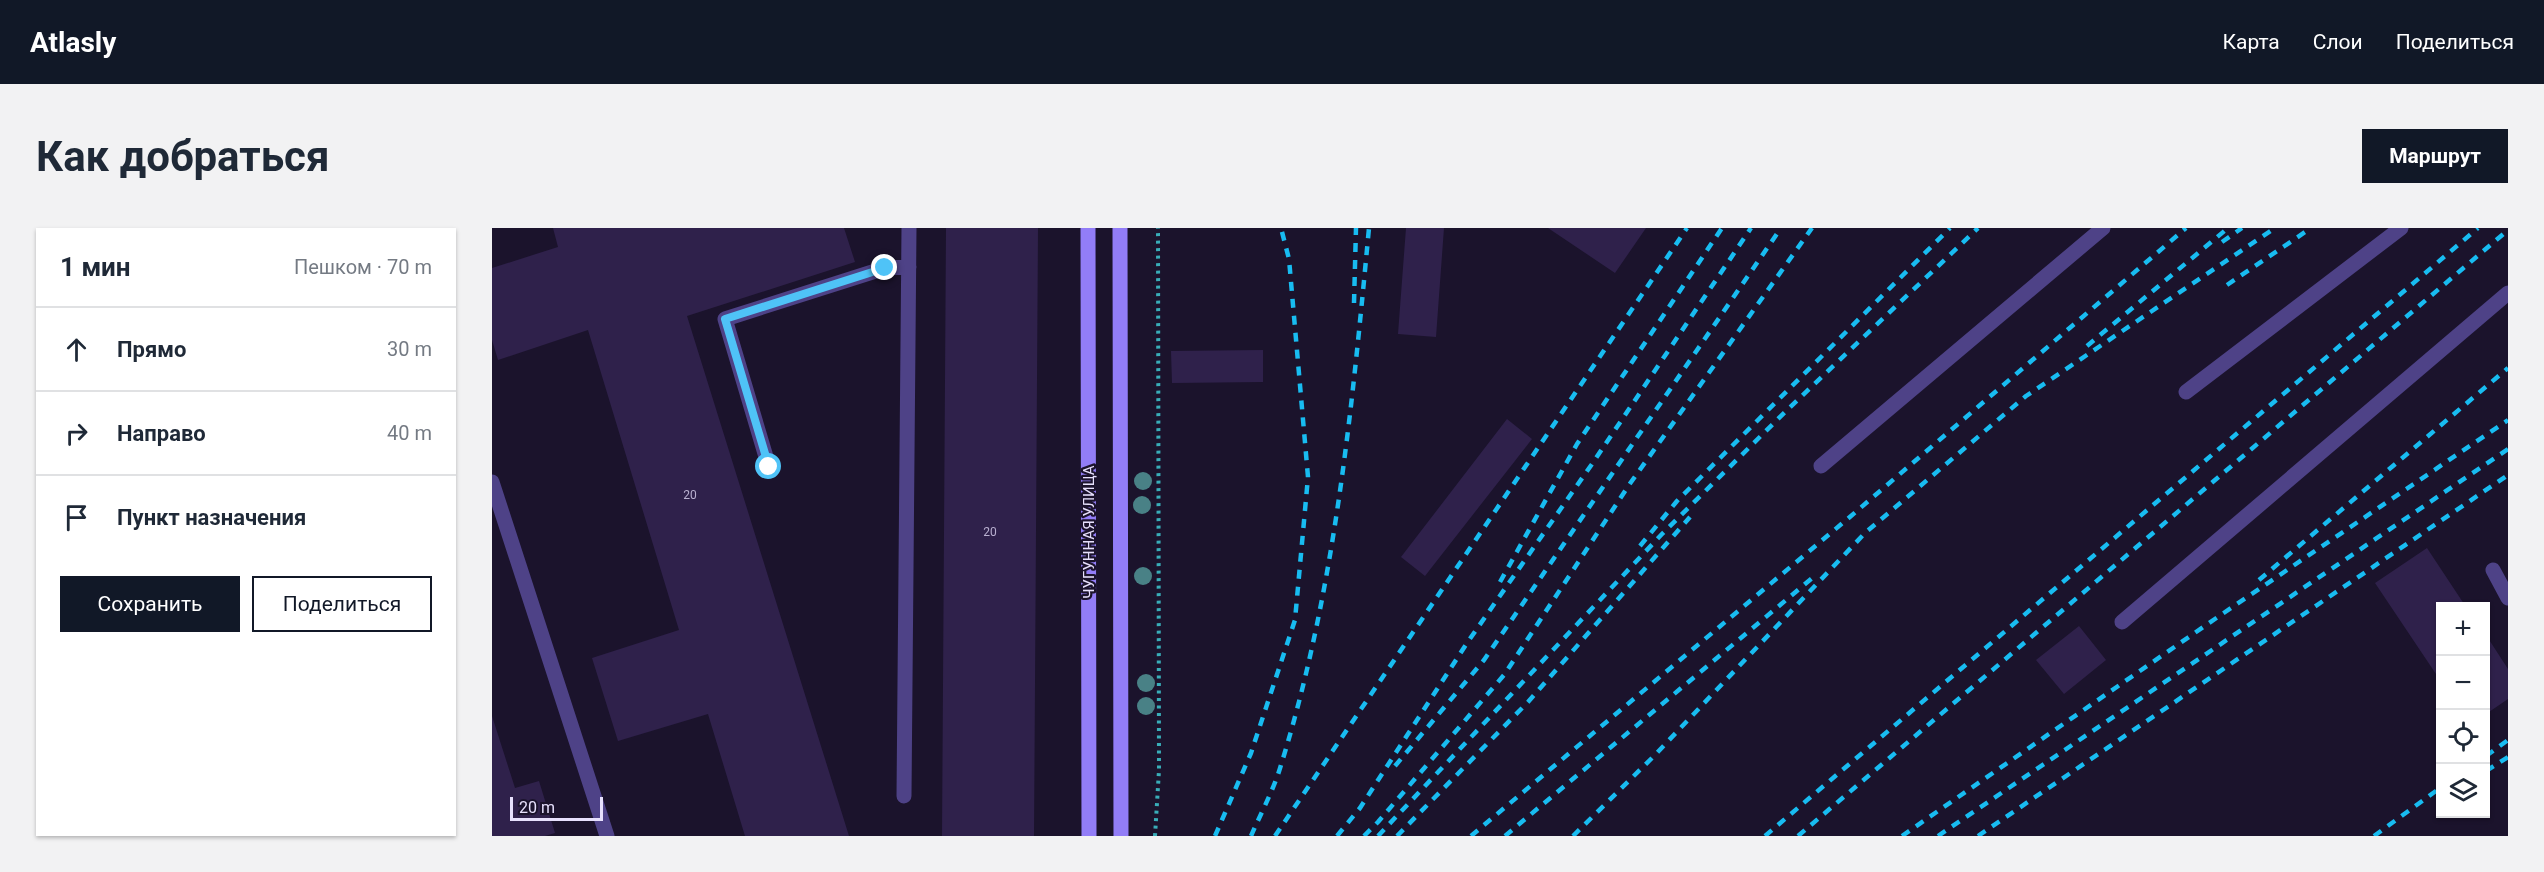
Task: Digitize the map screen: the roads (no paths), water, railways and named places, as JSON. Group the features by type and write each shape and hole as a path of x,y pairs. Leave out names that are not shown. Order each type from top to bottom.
{"street":[{"name":"ЧУГУННАЯ УЛИЦА","path":"1088,228 1089,836"},
{"path":"1120,228 1121,836"}],"lane":[{"path":"904,796 909,228"},
{"path":"1821,466 2103,228"},
{"path":"2186,392 2402,228"},
{"path":"769,467 725,319 885,268 909,267"},
{"path":"2122,622 2508,293"},
{"path":"492,482 607,836"},
{"path":"2493,570 2508,598"}],"railway":[{"path":"1215,836 1251,753 1295,620 1308,477 1289,259 1281,228"},
{"path":"1354,303 1356,228"},
{"path":"1251,836 1281,765 1300,699 1315,633 1339,499 1356,363 1369,228"},
{"path":"1275,836 1687,228"},
{"path":"1500,582 1577,444 1722,228"},
{"path":"1337,836 1360,808 1467,643 1592,464 1751,228"},
{"path":"1395,766 1484,660 1781,228"},
{"path":"1364,836 1504,675 1629,485 1812,228"},
{"path":"1640,546 1677,501 1950,228"},
{"path":"1378,836 1662,534 1786,411 1978,228"},
{"path":"1471,836 1851,516 2186,228"},
{"path":"2087,346 2228,228"},
{"path":"2222,242 2242,228"},
{"path":"1573,836 1654,756 1865,533 2026,396 2275,228"},
{"path":"2227,285 2311,228"},
{"path":"1765,836 2478,228"},
{"path":"1798,836 2508,230"},
{"path":"2259,580 2508,368"},
{"path":"1902,836 2209,623 2508,420"},
{"path":"1938,836 2508,449"},
{"path":"1978,836 2508,475"},
{"path":"1397,836 1528,702 1690,517"},
{"path":"1505,836 1817,574"},
{"path":"2490,753 2508,740"},
{"path":"2490,768 2508,757"},
{"path":"2374,836 2436,791"}]}
